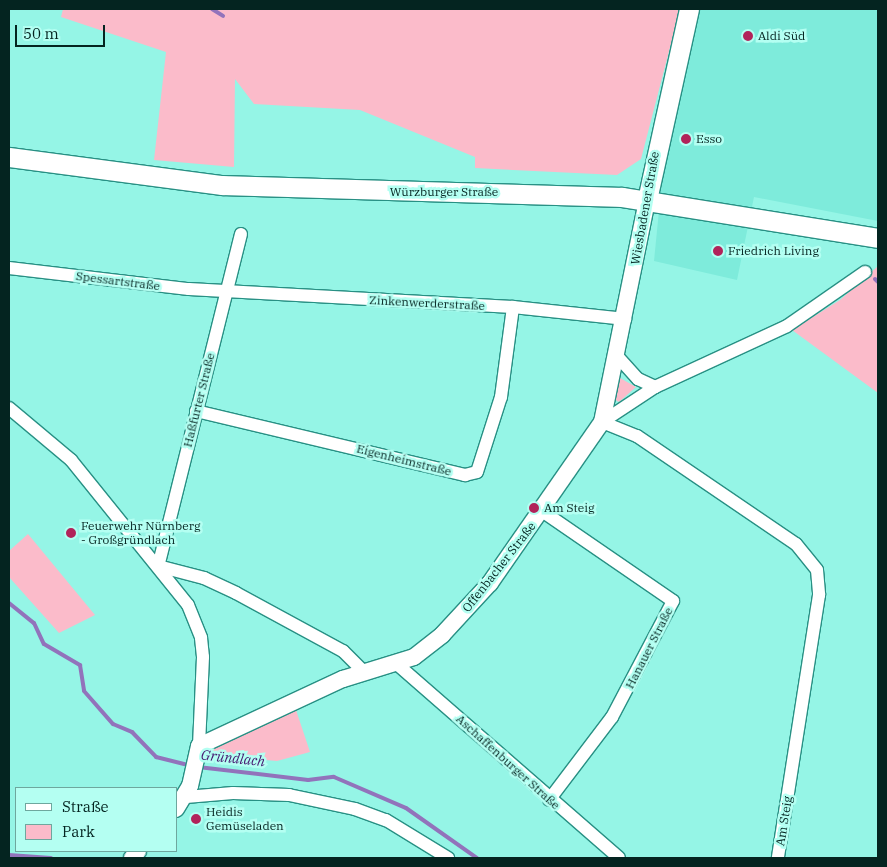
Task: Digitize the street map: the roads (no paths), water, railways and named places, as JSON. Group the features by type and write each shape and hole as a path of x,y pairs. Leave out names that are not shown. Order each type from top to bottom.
{"main road":[{"name":"Wiesbadener Straße","path":"647,200 689,9"},
{"name":"Würzburger Straße","path":"9,157 222,185 550,192 647,200 878,238"}],"street":[{"name":"Wiesbadener Straße","path":"605,415 618,357 647,200"},
{"name":"Haßfurter Straße","path":"158,566 241,234"},
{"name":"Spessartstraße","path":"9,268 228,292"},
{"name":"Offenbacher Straße","path":"198,750 363,671 398,665 428,648 467,609 542,512 605,415 655,387 787,326 865,272"},
{"name":"Zinkenwerderstraße","path":"228,292 513,307 625,319"},
{"name":"Eigenheimstraße","path":"196,411 465,475 477,472 501,397 513,307"},
{"path":"618,357 638,379 655,387"},
{"path":"9,408 66,454 174,585 201,638 203,705 198,750 184,797 233,793 289,795 355,809 386,820 448,858"},
{"name":"Am Steig","path":"605,415 796,544 817,570 819,595 778,858"},
{"name":"Hanauer Straße","path":"542,512 673,601 621,702 549,800"},
{"path":"158,566 184,571 236,593 343,651 363,671"},
{"path":"174,585 184,571"},
{"name":"Aschaffenburger Straße","path":"398,665 549,800 619,858"}],"waterway":[{"path":"212,9 223,16"},
{"path":"875,279 878,282"},
{"name":"Gründlach","path":"9,603 34,623 44,644 80,665 84,691 113,724 132,732 156,757 191,766"},
{"name":"Gründlach","path":"198,767 308,780 334,777 406,808 477,858"},
{"path":"9,855 51,858"}],"place":[{"name":"Aldi Süd","path":"748,36"},
{"name":"Esso","path":"686,139"},
{"name":"Friedrich Living","path":"718,251"},
{"name":"Am Steig","path":"534,508"},
{"name":"Feuerwehr Nürnberg - Großgründlach","path":"71,533"},
{"name":"Heidis Gemüseladen","path":"196,819"}]}
